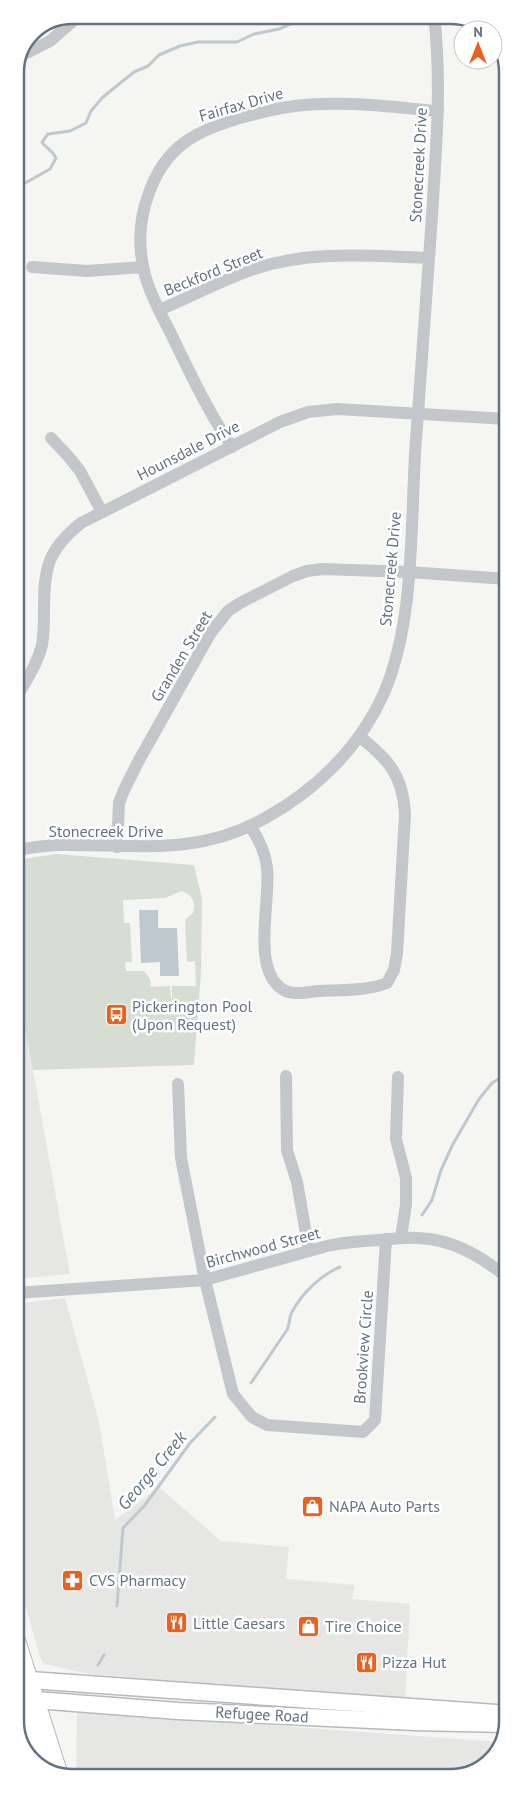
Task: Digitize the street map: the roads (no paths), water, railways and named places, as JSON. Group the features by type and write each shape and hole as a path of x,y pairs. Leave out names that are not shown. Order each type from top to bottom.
{"highway":[{"path":"24,1696 55,1766"},
{"path":"24,1701 34,1750"}],"main road":[{"name":"Refugee Road","path":"24,1691 227,1703 237,1695 499,1714"},
{"name":"Refugee Road","path":"24,1691 176,1711 499,1724"}],"street":[{"path":"27,53 50,41 69,24"},
{"name":"Stonecreek Drive","path":"24,849 56,845 166,847 195,844 224,836 266,818 303,794 326,775 359,736 372,716 390,676 398,647 404,618 409,572 438,111 438,66 435,24"},
{"name":"Fairfax Drive","path":"232,446 212,417 159,310 143,267 140,230 150,190 156,176 172,152 196,134 222,123 264,112 295,106 351,104 438,111"},
{"name":"Beckford Street","path":"159,310 255,268 284,261 327,255 429,258"},
{"path":"32,266 87,271 143,267"},
{"name":"Hounsdale Drive","path":"24,684 38,658 42,644 46,570 53,553 69,532 81,523 232,446 288,419 308,412 337,408 499,418"},
{"path":"51,438 80,471 102,512"},
{"name":"Granden Street","path":"117,847 119,803 124,790 210,634 228,611 280,582 307,571 337,568 499,578"},
{"path":"250,826 259,840 267,867 265,954 267,970 274,981 282,990 299,993 374,988 388,983 394,970 397,954 405,814 404,799 402,787 394,771 381,754 359,736"},
{"path":"286,1076 287,1150 297,1182 309,1251"},
{"path":"398,1077 396,1139 406,1178 406,1204 401,1238"},
{"path":"178,1084 181,1158 204,1280"},
{"name":"Birchwood Street","path":"24,1292 204,1280 341,1242 401,1238 431,1239 461,1248 472,1253 499,1272"},
{"name":"Brookview Circle","path":"204,1280 233,1394 252,1417 267,1425 364,1432 375,1420 386,1239"}],"waterway":[{"path":"24,184 50,169 56,158 42,142 48,134 70,131 86,123 91,111 103,97 134,72 148,66 159,55 180,46 198,42 237,42 254,34 279,29 290,24"},
{"name":"George Creek","path":"422,1215 432,1200 441,1170 453,1144 479,1099 492,1083 499,1079"},
{"name":"George Creek","path":"251,1383 287,1330 291,1314 301,1298 319,1280 340,1267"},
{"name":"George Creek","path":"117,1606 123,1528 145,1505 190,1443 215,1417"},
{"name":"George Creek","path":"98,1665 104,1655"}],"place":[{"name":"Pickerington Pool (Upon Request)","path":"116,1015"},
{"name":"NAPA Auto Parts","path":"313,1506"},
{"name":"CVS Pharmacy","path":"73,1580"},
{"name":"Little Caesars","path":"177,1623"},
{"name":"Tire Choice","path":"309,1626"},
{"name":"Pizza Hut","path":"366,1662"}]}
